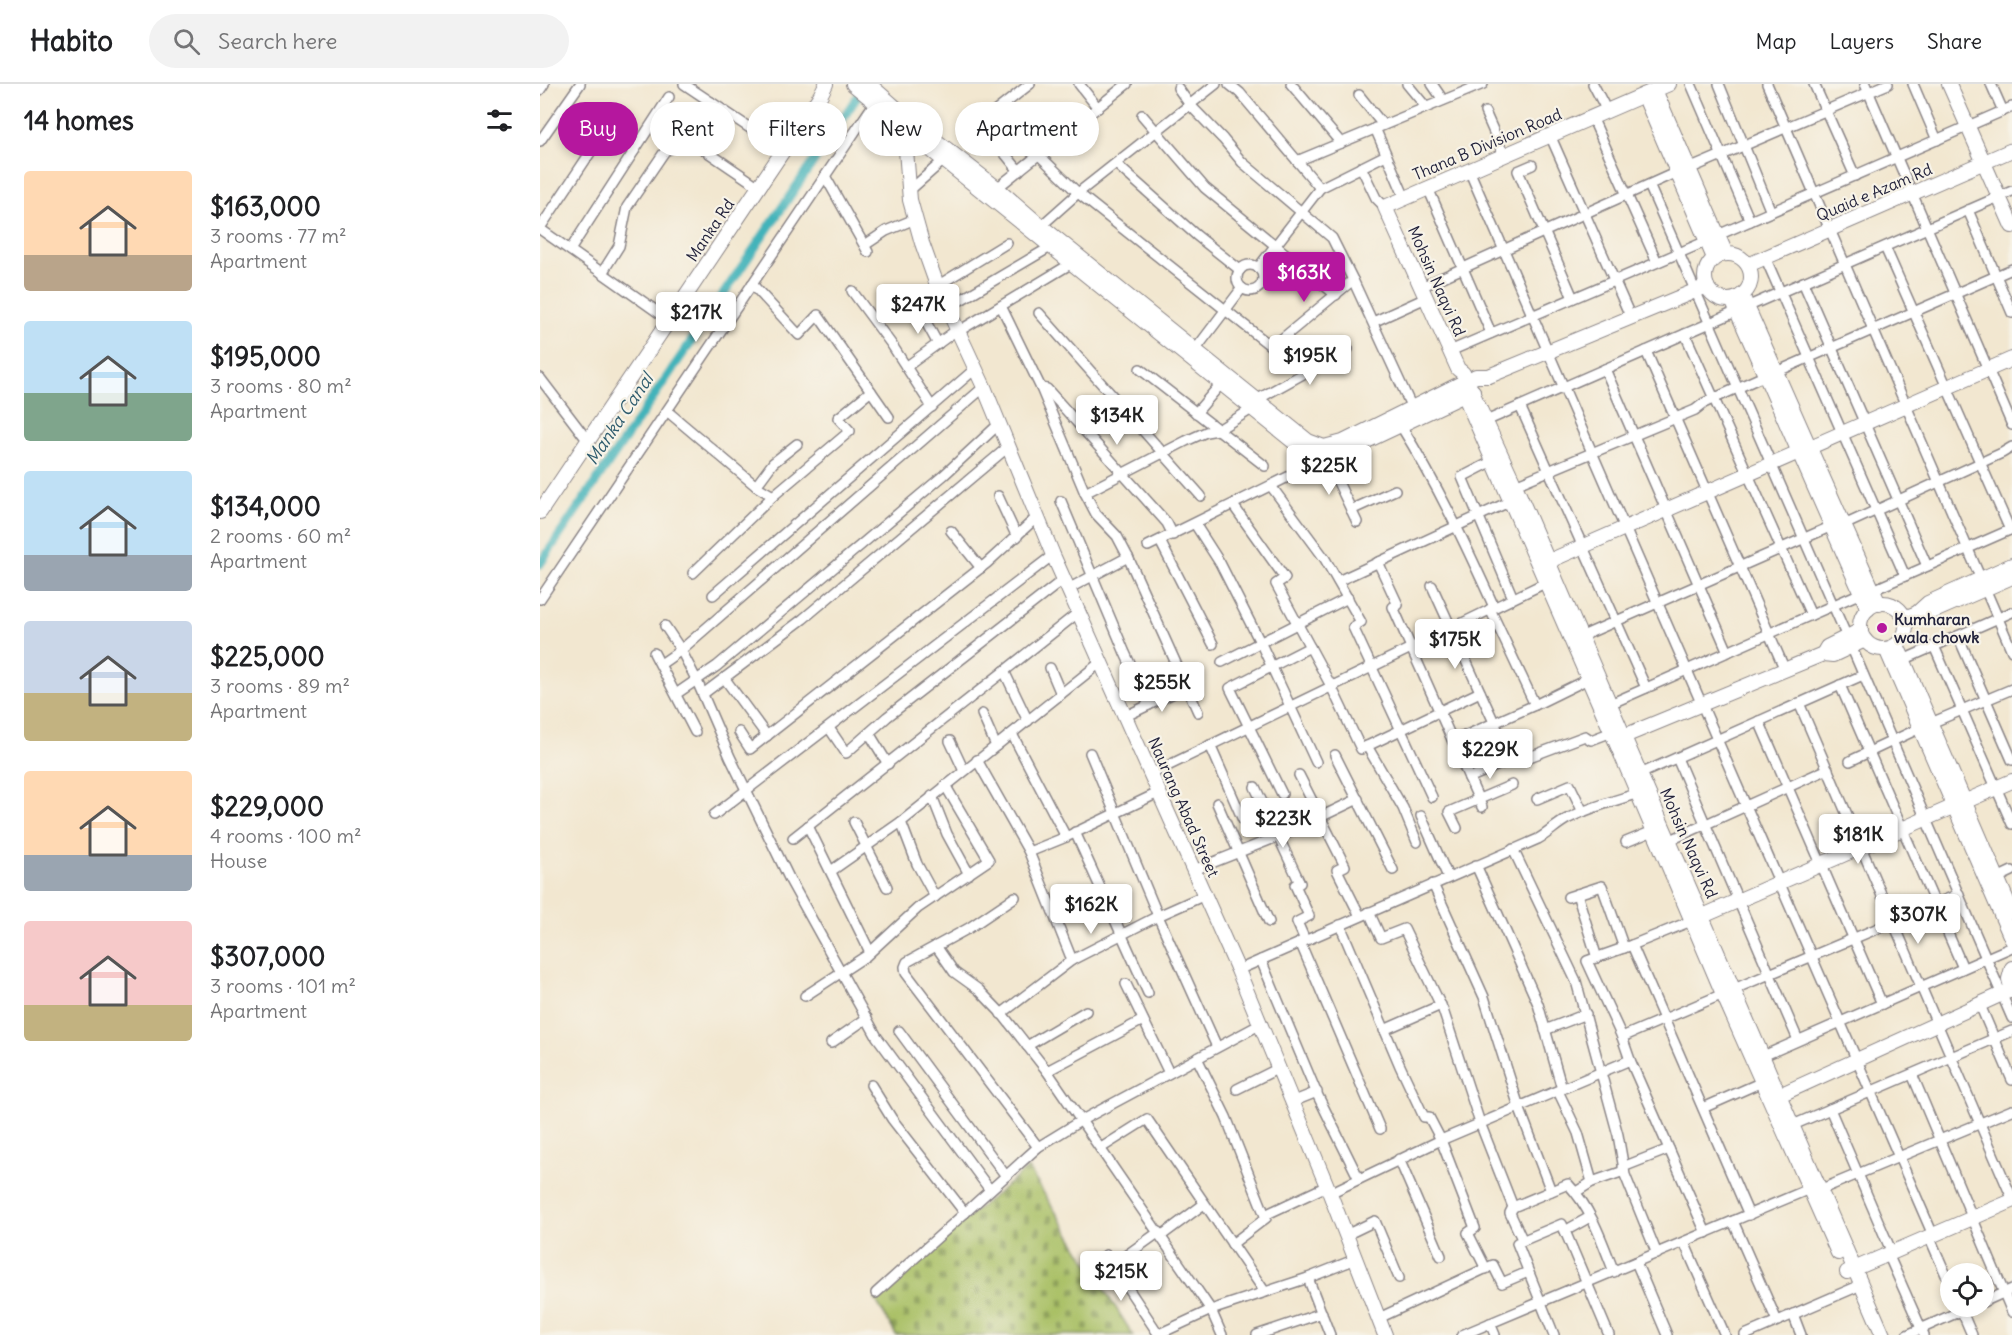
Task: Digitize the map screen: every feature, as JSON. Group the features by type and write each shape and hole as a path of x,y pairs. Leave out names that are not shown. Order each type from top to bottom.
{"street":[{"path":"540,90 544,84"},
{"path":"684,84 711,102"},
{"name":"Manka Rd","path":"816,102 826,84"},
{"path":"853,84 876,91 886,102"},
{"path":"1019,171 985,129 984,123 987,118 1030,84"},
{"path":"1079,84 1093,102"},
{"path":"1099,107 1127,84"},
{"path":"1041,226 1078,193 1216,84"},
{"path":"1229,84 1240,93 1320,188"},
{"path":"1291,84 1341,143"},
{"path":"1407,84 1426,107"},
{"path":"1432,84 1443,100"},
{"path":"1297,161 1483,84"},
{"path":"1593,84 1607,111"},
{"name":"Thana B Division Road","path":"1385,207 1669,84"},
{"path":"1691,84 1750,221"},
{"path":"1719,84 1771,212"},
{"path":"1767,84 2012,651"},
{"path":"1814,84 1855,176"},
{"path":"1372,322 1463,268 1649,185 1826,111 1867,88 1888,84"},
{"path":"1913,84 1937,140"},
{"path":"1949,84 1985,162 2006,194 2012,226"},
{"path":"1450,351 2008,109 1991,84"},
{"path":"540,141 574,87"},
{"path":"1178,88 1190,105 1242,162 1332,238 1412,408"},
{"path":"1867,88 2012,425"},
{"path":"540,599 825,176 876,91"},
{"path":"1649,92 1720,256"},
{"path":"1359,95 1379,127 1386,154 1405,198"},
{"path":"638,145 669,97"},
{"path":"1485,112 1504,155"},
{"path":"1142,114 1205,188 1336,295"},
{"path":"1592,117 1656,262"},
{"path":"1550,135 1631,318"},
{"path":"943,150 997,188 1041,226 1196,349 1225,379"},
{"name":"Quaid e Azam Rd","path":"1748,265 2012,150"},
{"path":"1258,268 1320,188 1386,154"},
{"path":"588,156 540,228 669,320"},
{"path":"570,250 631,156"},
{"path":"602,273 619,246 627,207 661,156"},
{"path":"713,156 759,187"},
{"name":"Manka Rd","path":"540,512 781,156"},
{"name":"Naurang Abad Street","path":"906,156 909,191 915,219 937,286 959,330 1053,555 1238,970 1329,1190 1385,1335"},
{"path":"940,156 1072,262 1308,441 1324,447 1343,442 1412,408 1466,388"},
{"path":"997,188 1037,156"},
{"path":"1039,156 1078,193 1272,347 1353,280"},
{"path":"909,191 944,160"},
{"path":"1116,164 1196,235 1240,270"},
{"path":"1532,165 1518,171 1573,298"},
{"path":"1361,167 1376,198 1385,207"},
{"path":"1469,170 1871,1092 1942,1263"},
{"path":"825,176 867,248 886,231 915,219"},
{"path":"1649,185 1678,253 1701,289 1709,323 1986,958 2009,992"},
{"path":"1428,188 1491,333"},
{"path":"1486,421 1709,323 1740,303 1780,292 2006,194"},
{"name":"Mohsin Naqvi Rd","path":"1385,207 1458,369 1455,377 1466,388 1486,421 1515,485 1543,564 1545,583 1588,680 1640,774 1664,843 1728,992 1761,1082 1793,1125 1815,1189"},
{"path":"1968,210 2012,313"},
{"path":"937,286 1008,243"},
{"path":"947,308 1052,246"},
{"path":"1610,704 2011,529 1885,246"},
{"path":"1701,289 1708,266 1720,256 1735,254 1748,265 1751,279 1740,303"},
{"path":"1765,258 1905,576"},
{"path":"906,367 959,330 1072,262"},
{"path":"1250,265 1258,268 1262,278 1260,286 1249,291 1242,288 1237,281 1240,270 1250,265"},
{"path":"1515,485 1695,410 1714,398 2012,269"},
{"path":"1803,282 1928,566"},
{"path":"752,284 800,335 818,315 889,417"},
{"path":"1196,349 1242,288"},
{"path":"1148,546 1308,467 1321,458 1337,455 1401,426 1466,388 1476,376 1489,376 1701,289 1740,303"},
{"path":"852,291 932,406"},
{"path":"1740,303 1873,606"},
{"path":"1001,306 1041,388 1085,493 1096,514 1117,536 1128,557 1198,712"},
{"path":"921,313 938,344"},
{"path":"1039,313 1201,496"},
{"path":"1685,334 1811,615"},
{"path":"1085,493 1206,432 1218,429 1348,349"},
{"path":"1646,351 1785,670"},
{"path":"1543,564 2012,359"},
{"path":"713,595 975,369"},
{"path":"1140,369 1265,466"},
{"path":"1605,369 1728,652"},
{"path":"540,378 588,441"},
{"path":"1196,412 1225,379"},
{"path":"661,664 681,650 984,387"},
{"path":"1041,388 1047,389 1167,523 1173,535"},
{"name":"Mohsin Naqvi Rd","path":"1466,388 1493,461 1511,501 1581,637 1610,704 1617,736 1636,794 1653,831 1664,843"},
{"path":"693,573 773,496 850,431 838,417 871,391"},
{"path":"1258,404 1304,452 1321,458 1338,482 1358,522"},
{"path":"1520,406 1646,688"},
{"path":"667,411 756,486 773,496"},
{"path":"676,694 733,653 944,475 999,424"},
{"path":"1401,426 1426,466 1457,526 1535,705"},
{"path":"756,486 773,463 797,444"},
{"path":"703,694 725,680 803,619 1008,447"},
{"path":"1581,637 1940,482 2012,447"},
{"path":"1493,461 1461,477 1513,598"},
{"path":"1270,486 1325,559 1361,622 1353,627 1432,797"},
{"path":"1352,510 1395,490"},
{"path":"998,496 1017,537"},
{"path":"1060,501 1149,705"},
{"path":"1338,581 1511,501"},
{"path":"1233,505 1286,578 1276,584 1331,686 1361,748 1480,692"},
{"path":"739,732 750,749 981,568 1037,517"},
{"path":"1195,524 1220,563 1316,762"},
{"path":"951,531 981,568"},
{"path":"1160,541 1213,644"},
{"path":"714,815 1053,555"},
{"path":"829,728 846,753 869,733 1066,584 1093,576 1128,557"},
{"path":"1378,562 1398,605 1393,607 1480,803"},
{"path":"1983,584 2012,566"},
{"path":"1911,615 1885,603 1873,606 1863,616 1863,635 1874,647 1891,647 1905,633 1911,615 1928,603 1983,584 2012,577"},
{"path":"1152,774 1545,583"},
{"path":"1432,586 1503,742"},
{"path":"1222,662 1348,598"},
{"path":"793,838 1078,612"},
{"path":"1903,660 2012,612"},
{"path":"666,626 697,681 730,757 790,880 877,1037 990,1190"},
{"path":"1469,778 1514,758 1516,762 1585,736 1592,740 1617,736 1702,704 1822,654 1833,655 1849,641 1863,635"},
{"path":"1958,636 2012,760"},
{"path":"1934,646 2012,825"},
{"path":"1282,794 1230,688 1310,647"},
{"path":"1891,647 1903,660 1926,726"},
{"path":"1891,647 1960,804 2012,940"},
{"path":"654,653 696,732"},
{"path":"831,871 901,822 1101,662"},
{"path":"1050,668 1061,694"},
{"path":"1004,671 1028,720"},
{"path":"1640,774 1863,675"},
{"path":"725,680 767,736"},
{"path":"1453,741 1588,680"},
{"path":"1840,685 1963,968"},
{"path":"1126,716 1188,686"},
{"path":"1850,760 2012,689"},
{"path":"1799,703 2012,1199 1851,1271"},
{"path":"982,714 996,746"},
{"path":"1759,722 1882,1004"},
{"path":"869,733 888,764"},
{"path":"1012,734 1071,835 1148,993"},
{"path":"950,741 964,771"},
{"path":"1210,745 1243,820"},
{"path":"1367,746 1403,808 1417,842"},
{"path":"1090,753 1158,916 1217,1047"},
{"path":"1335,755 1393,870"},
{"path":"1677,758 1798,1040"},
{"path":"977,760 1029,852 1072,960"},
{"path":"1664,843 1828,769"},
{"path":"1299,775 1345,866 1337,870 1360,916"},
{"path":"1706,1233 1587,961 1628,947 1697,918 2012,781"},
{"path":"805,996 870,952 918,908 989,860 945,785"},
{"path":"1457,828 1449,812 1480,803 1512,785"},
{"path":"1537,799 1570,785 1583,812"},
{"path":"1255,787 1300,883 1295,885 1309,916 1297,922 1303,941 1380,1129"},
{"path":"1029,852 1071,835 1160,792"},
{"path":"1238,970 1538,839 1553,831 1566,819 1636,794"},
{"path":"932,796 947,834 969,874"},
{"path":"1194,870 1279,836 1358,799"},
{"path":"1217,803 1269,922"},
{"path":"1960,804 2012,912"},
{"path":"1421,816 1448,877"},
{"path":"854,822 887,887"},
{"path":"901,822 917,864 935,897"},
{"path":"808,826 870,952"},
{"path":"1626,842 1653,831"},
{"path":"1513,849 1576,981 1602,1072 1624,1169 1657,1254"},
{"path":"1476,865 1538,1004 1560,1090 1578,1133 1592,1182"},
{"path":"1997,878 2012,871"},
{"path":"1433,884 1484,997 1519,1107 1551,1191"},
{"path":"1597,958 1573,896 1602,886 1628,947 1664,1019 1749,1215"},
{"path":"1622,1037 1959,894"},
{"path":"1001,1014 1072,960 1205,895"},
{"path":"1015,897 969,928 907,962 905,967 906,973 1038,1147"},
{"path":"1369,912 1381,938 1404,928 1441,1005 1480,1123 1513,1207"},
{"path":"1340,925 1424,1117 1429,1117 1441,1140 1475,1228 1468,1233 1486,1269"},
{"path":"936,946 954,972 979,990 1047,1071 1211,1310 1222,1335"},
{"path":"1762,1056 2012,947"},
{"path":"1261,960 1317,1092 1359,1179"},
{"path":"2012,968 2009,979 2012,1017"},
{"path":"1126,984 1169,1073"},
{"name":"Mohsin Naqvi Rd","path":"1728,992 1762,1056 1775,1098 1851,1271 1882,1335"},
{"path":"1775,1098 2009,992"},
{"path":"1384,1030 1441,1005"},
{"path":"1980,1005 2012,1080"},
{"path":"1027,1046 1086,1011"},
{"path":"1545,1030 1586,1014"},
{"path":"831,1043 867,1018"},
{"path":"1047,1071 1143,1020"},
{"path":"876,1293 1038,1147 1082,1120 1261,1024"},
{"path":"899,1031 1006,1176"},
{"path":"1793,1125 2012,1031"},
{"path":"1197,1058 1226,1117 1266,1218 1232,1244"},
{"path":"1265,1215 1359,1179 1441,1140 1630,1060"},
{"path":"1237,1089 1279,1068"},
{"path":"1912,1074 1972,1218 2008,1291 2012,1312"},
{"path":"1703,1108 1761,1082"},
{"path":"871,1085 892,1119 965,1213"},
{"path":"1292,1102 1317,1092"},
{"path":"1830,1109 1923,1332"},
{"path":"1462,1335 1733,1221 1858,1174 2012,1110"},
{"path":"1101,1148 1147,1119 1265,1292"},
{"path":"1576,1192 1592,1182 1669,1149"},
{"path":"1399,1159 1441,1256"},
{"path":"1522,1239 1510,1213 1513,1207 1568,1184 1576,1192 1590,1217 1614,1272"},
{"path":"1113,1265 1204,1204"},
{"path":"1565,1231 1590,1217"},
{"path":"1346,1235 1375,1221 1399,1278"},
{"path":"1733,1221 1777,1321"},
{"path":"1554,1335 1517,1243 1562,1224 1609,1335"},
{"path":"1684,1242 1725,1335"},
{"path":"1106,1255 1159,1335 1211,1310 1308,1278 1356,1259"},
{"path":"1636,1262 1666,1335"},
{"path":"1378,1318 1493,1265 1502,1283 1528,1272"},
{"name":"Mohsin Naqvi Rd","path":"1851,1271 1854,1288 1873,1335"},
{"path":"1308,1278 1330,1335"},
{"path":"1745,1335 1854,1288"},
{"path":"1994,1297 2008,1291"},
{"path":"1257,1335 1322,1313"},
{"path":"1793,1314 1802,1335"},
{"path":"1907,1335 1923,1332 1948,1317"},
{"path":"1964,1317 1972,1335"},
{"path":"1490,1323 1495,1335"}],"green space":[{"path":"1028,1168 1133,1335 896,1335 875,1299"}],"waterway":[{"name":"Manka Canal","path":"540,564 864,87"}],"place":[{"name":"Kumharan wala chowk","path":"1882,628"}]}
